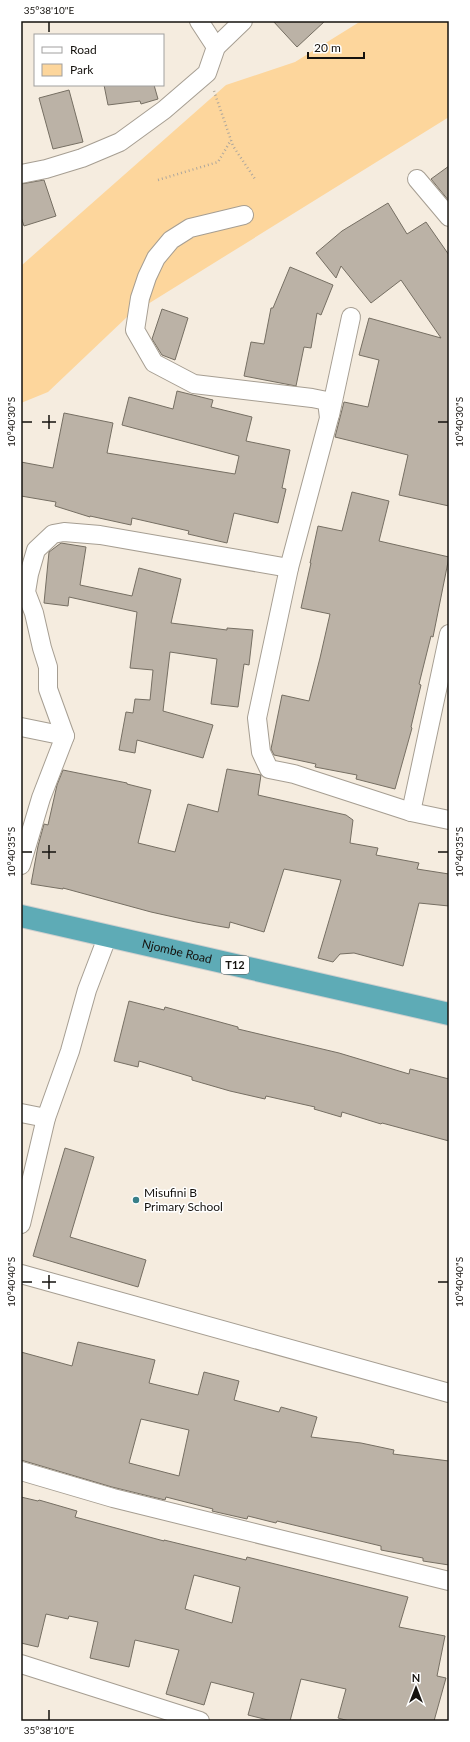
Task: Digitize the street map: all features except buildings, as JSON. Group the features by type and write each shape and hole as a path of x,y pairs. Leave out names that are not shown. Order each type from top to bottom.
{"highway":[{"name":"Njombe Road","path":"21,916 449,1014"}],"street":[{"path":"199,21 216,47"},
{"path":"21,174 46,169 82,158 120,142 164,110 208,73 216,47 243,21"},
{"path":"417,179 449,218"},
{"path":"244,215 190,228 171,240 156,258 147,277 140,298 135,330 154,363 194,384 327,401 329,418"},
{"path":"351,317 329,418 289,568 256,718 260,752 269,769 294,774 411,812 449,820"},
{"path":"21,865 41,798 65,736 48,689 48,667 34,613 26,592 29,574 36,550 53,534 64,532 100,535 289,568"},
{"path":"411,812 449,634"},
{"path":"21,727 65,736"},
{"path":"21,1224 46,1118 70,1050 87,990 108,935"},
{"path":"21,1113 46,1118"},
{"path":"21,1274 449,1393"},
{"path":"21,1471 113,1498 449,1581"},
{"path":"21,1664 200,1721"}],"path":[{"path":"208,73 233,146 255,179"},
{"path":"158,180 218,162 231,140"}],"green space":[{"path":"361,21 449,21 449,117 127,317 48,392 21,403 22,265 226,85 295,62"}],"place":[{"name":"Misufini B Primary School","path":"136,1200"}]}
